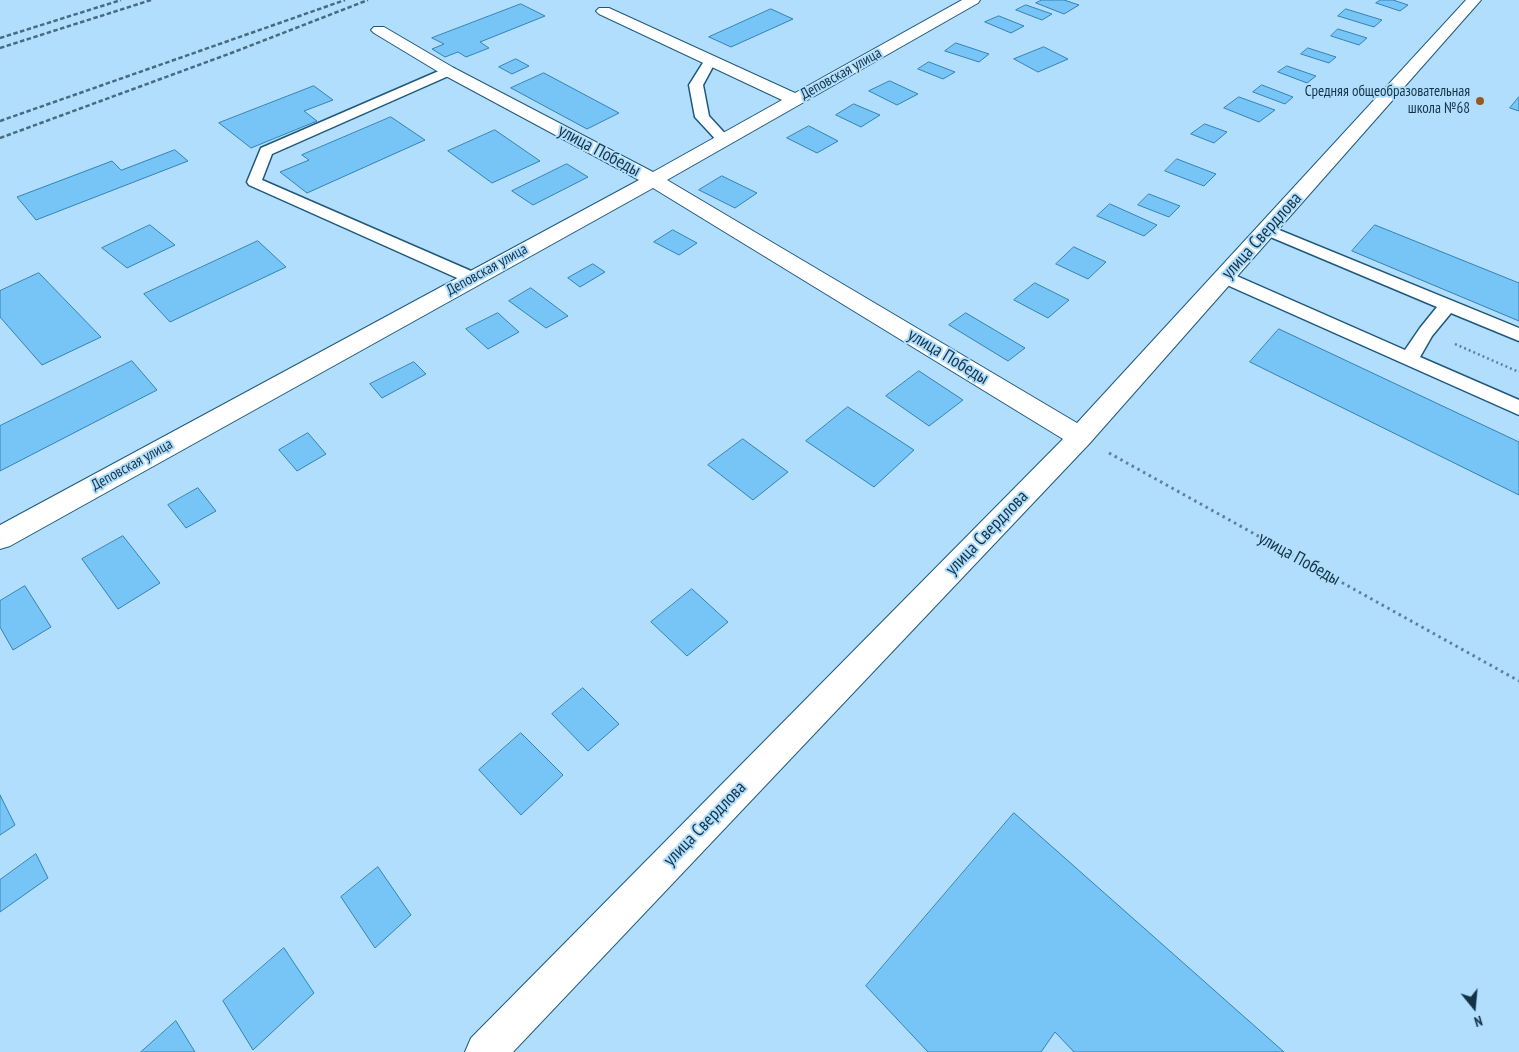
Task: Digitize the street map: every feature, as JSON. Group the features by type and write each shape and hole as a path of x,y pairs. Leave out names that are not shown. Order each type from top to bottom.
{"street":[{"name":"Деповская улица","path":"0,538 653,180 973,0"},
{"name":"улица Свердлова","path":"485,1052 1080,437 1474,0"},
{"path":"622,4 604,11 794,100"},
{"name":"улица Победы","path":"379,30 448,71 653,180 1080,437"}],"lane":[{"path":"710,61 696,85 702,117 724,140"},
{"path":"448,71 266,151 254,182 472,278"},
{"path":"1267,230 1519,335"},
{"path":"1224,277 1519,408"},
{"path":"1409,359 1426,332 1448,305"}],"path":[{"path":"1426,332 1519,372"},
{"name":"улица Победы","path":"1080,437 1519,681"}],"building":[{"path":"1042,0 1064,0 1079,5 1064,14 1036,3"},
{"path":"1381,0 1393,0 1408,5 1400,11 1376,3"},
{"path":"521,4 545,16 480,42 489,48 466,57 458,52 445,57 432,49 444,44 432,38"},
{"path":"1026,5 1052,14 1042,20 1016,10"},
{"path":"771,9 793,19 731,47 709,37"},
{"path":"1346,9 1382,20 1374,27 1338,16"},
{"path":"999,16 1024,26 1011,33 985,22"},
{"path":"1338,29 1367,38 1359,45 1331,36"},
{"path":"956,43 989,54 979,62 945,51"},
{"path":"1044,47 1068,59 1038,72 1014,59"},
{"path":"1308,48 1336,57 1329,63 1301,54"},
{"path":"516,59 529,66 512,74 499,67"},
{"path":"929,62 955,72 943,79 918,69"},
{"path":"1287,66 1316,76 1307,83 1278,72"},
{"path":"544,73 619,113 587,129 511,88"},
{"path":"890,81 918,94 897,105 869,91"},
{"path":"1262,85 1293,97 1285,104 1253,92"},
{"path":"314,86 333,100 304,111 317,121 251,148 219,123"},
{"path":"1239,97 1275,110 1259,122 1224,108"},
{"path":"1519,97 1519,111 1510,108"},
{"path":"854,104 880,115 861,127 836,115"},
{"path":"391,117 425,140 307,193 280,172 309,160 302,155"},
{"path":"1205,124 1227,132 1214,143 1191,134"},
{"path":"809,126 838,141 817,153 787,138"},
{"path":"495,130 540,161 492,183 448,151"},
{"path":"175,150 188,161 36,220 17,197 112,161 121,170"},
{"path":"1177,159 1216,174 1204,186 1165,171"},
{"path":"567,164 588,177 533,205 512,191"},
{"path":"722,176 757,193 735,208 699,190"},
{"path":"1149,194 1180,206 1169,217 1138,205"},
{"path":"1110,204 1157,225 1144,236 1097,216"},
{"path":"150,225 175,245 127,268 102,248"},
{"path":"1375,225 1519,283 1519,321 1352,251"},
{"path":"673,230 697,243 679,255 654,242"},
{"path":"258,241 286,267 170,322 144,294"},
{"path":"1074,247 1106,262 1088,279 1056,264"},
{"path":"593,264 605,272 580,287 568,278"},
{"path":"39,273 101,337 42,365 0,317 0,291"},
{"path":"1035,283 1069,300 1048,318 1014,300"},
{"path":"531,288 568,316 546,328 509,301"},
{"path":"498,313 519,332 488,349 466,329"},
{"path":"966,313 1025,348 1008,361 949,325"},
{"path":"1279,329 1519,442 1519,495 1250,362"},
{"path":"132,361 157,390 0,471 0,426"},
{"path":"414,362 426,374 382,398 370,384"},
{"path":"919,371 963,400 929,426 886,396"},
{"path":"848,407 914,450 874,487 806,441"},
{"path":"308,433 326,454 297,471 279,450"},
{"path":"743,439 788,472 753,500 708,465"},
{"path":"198,488 216,511 186,528 168,505"},
{"path":"123,536 160,583 118,609 82,559"},
{"path":"25,586 51,627 13,650 0,627 0,601"},
{"path":"692,589 728,622 687,656 651,622"},
{"path":"583,688 619,724 588,751 552,714"},
{"path":"521,733 563,775 521,815 479,770"},
{"path":"0,795 15,825 0,835"},
{"path":"1014,813 1284,1052 1074,1052 1055,1032 1041,1052 928,1052 866,986"},
{"path":"36,854 48,878 0,912 0,880"},
{"path":"378,867 411,915 375,948 341,897"},
{"path":"284,948 314,993 253,1050 223,1001"},
{"path":"176,1021 195,1052 141,1052"}],"railway":[{"path":"0,38 121,0"},
{"path":"0,48 151,0"},
{"path":"0,121 345,0"},
{"path":"0,138 234,52 368,0"}],"place":[{"name":"Средняя общеобразовательная школа №68","path":"1480,101"}]}
